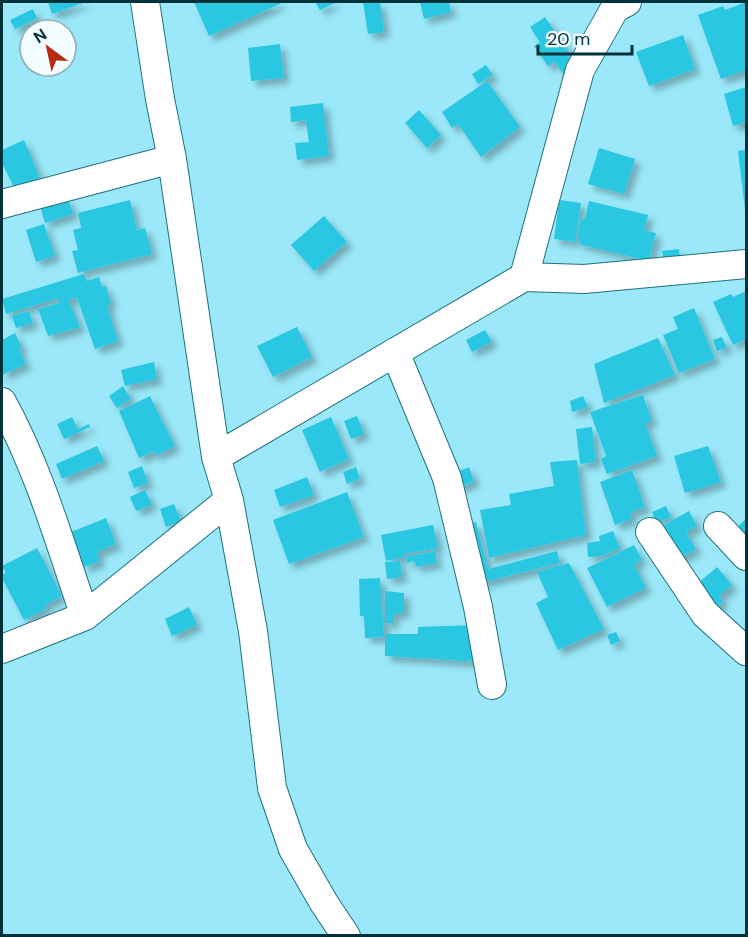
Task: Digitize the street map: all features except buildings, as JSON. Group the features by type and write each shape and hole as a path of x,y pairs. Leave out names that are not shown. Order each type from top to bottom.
{"street":[{"path":"146,2 160,99 172,159 216,457 229,500 253,631 272,788 293,849 346,936"},
{"path":"524,277 580,70 615,8 627,2"},
{"path":"2,204 172,159"},
{"path":"216,457 524,277 584,279 747,264"},
{"path":"395,352 447,478 478,607 492,685"},
{"path":"2,402 38,479 85,616"},
{"path":"2,649 85,616 229,500"},
{"path":"718,526 747,556"},
{"path":"650,532 705,614 747,651"}]}
